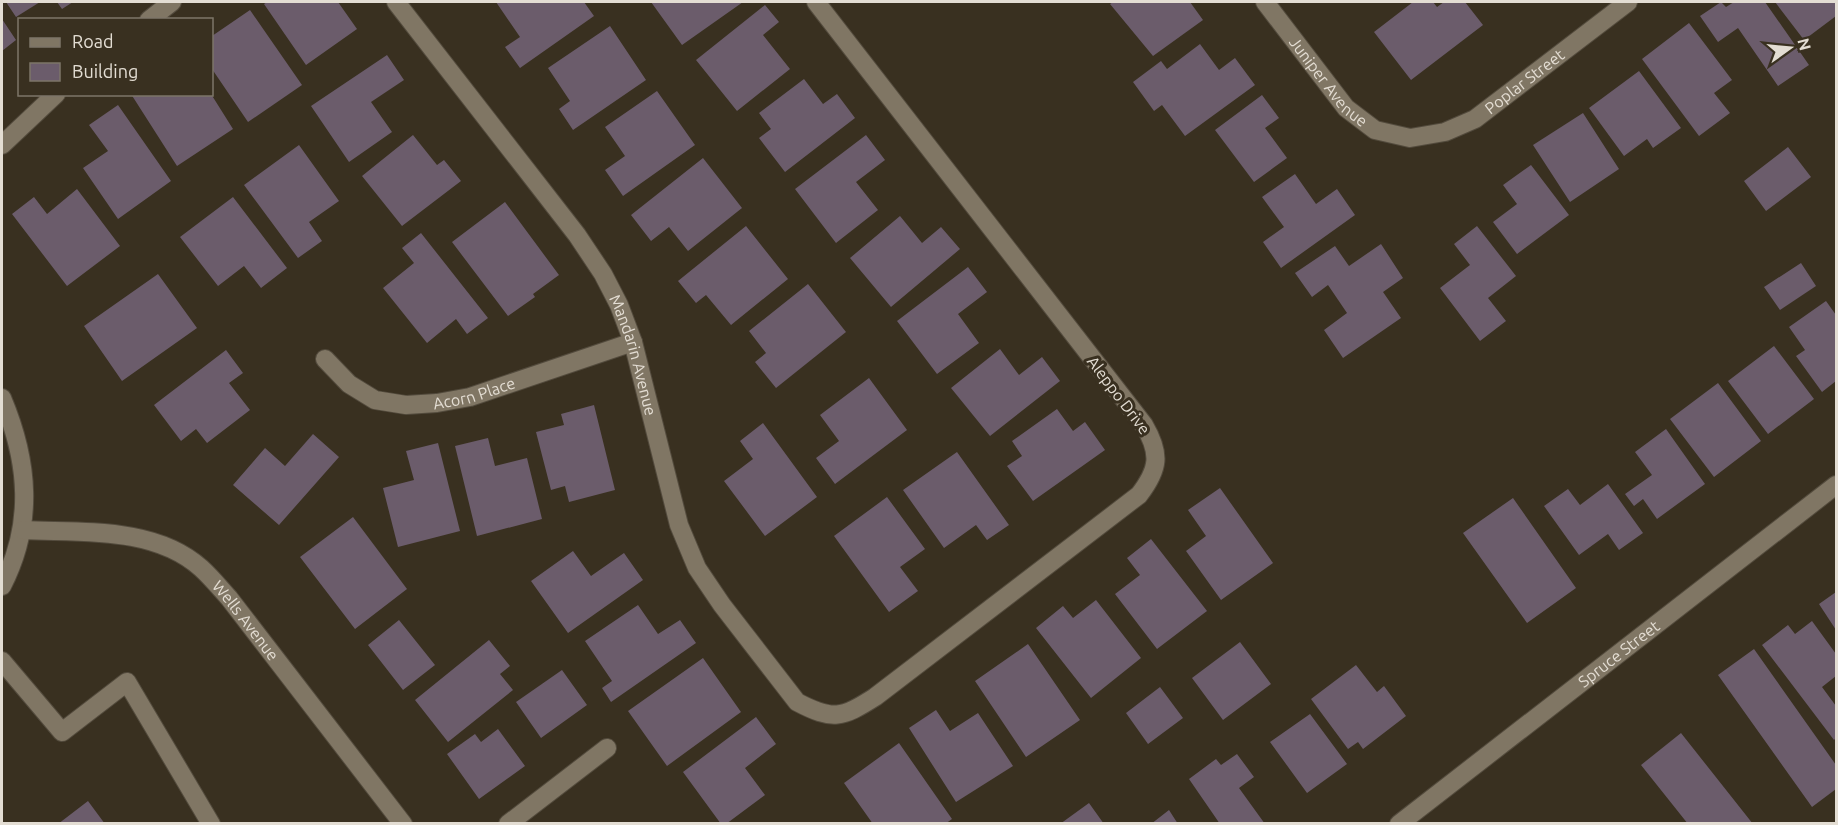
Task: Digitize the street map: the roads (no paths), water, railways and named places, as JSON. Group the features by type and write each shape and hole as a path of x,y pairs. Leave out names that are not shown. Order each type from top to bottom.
{"street":[{"path":"152,18 172,2"},
{"name":"Mandarin Avenue","path":"396,2 577,236 603,274 619,305 633,342 679,525 697,568 722,605 797,702 815,712 833,716"},
{"name":"Aleppo Drive","path":"816,2 1144,425 1152,440 1157,460 1150,481 1139,495 875,697 853,711 833,716"},
{"name":"Juniper Avenue","path":"1264,2 1346,108 1375,130 1410,138"},
{"name":"Poplar Street","path":"1410,138 1445,132 1475,119 1628,2"},
{"path":"2,145 54,96"},
{"name":"Acorn Place","path":"325,359 349,384 375,400 406,405 437,403 470,397 633,342"},
{"path":"2,398 21,454 25,491 22,530 12,567 2,586"},
{"name":"Spruce Street","path":"1399,824 1836,485"},
{"name":"Wells Avenue","path":"22,530 131,536 169,547 200,567 230,598 403,824"},
{"path":"2,661 62,732 127,682 211,824"},
{"path":"508,824 607,748"}]}
